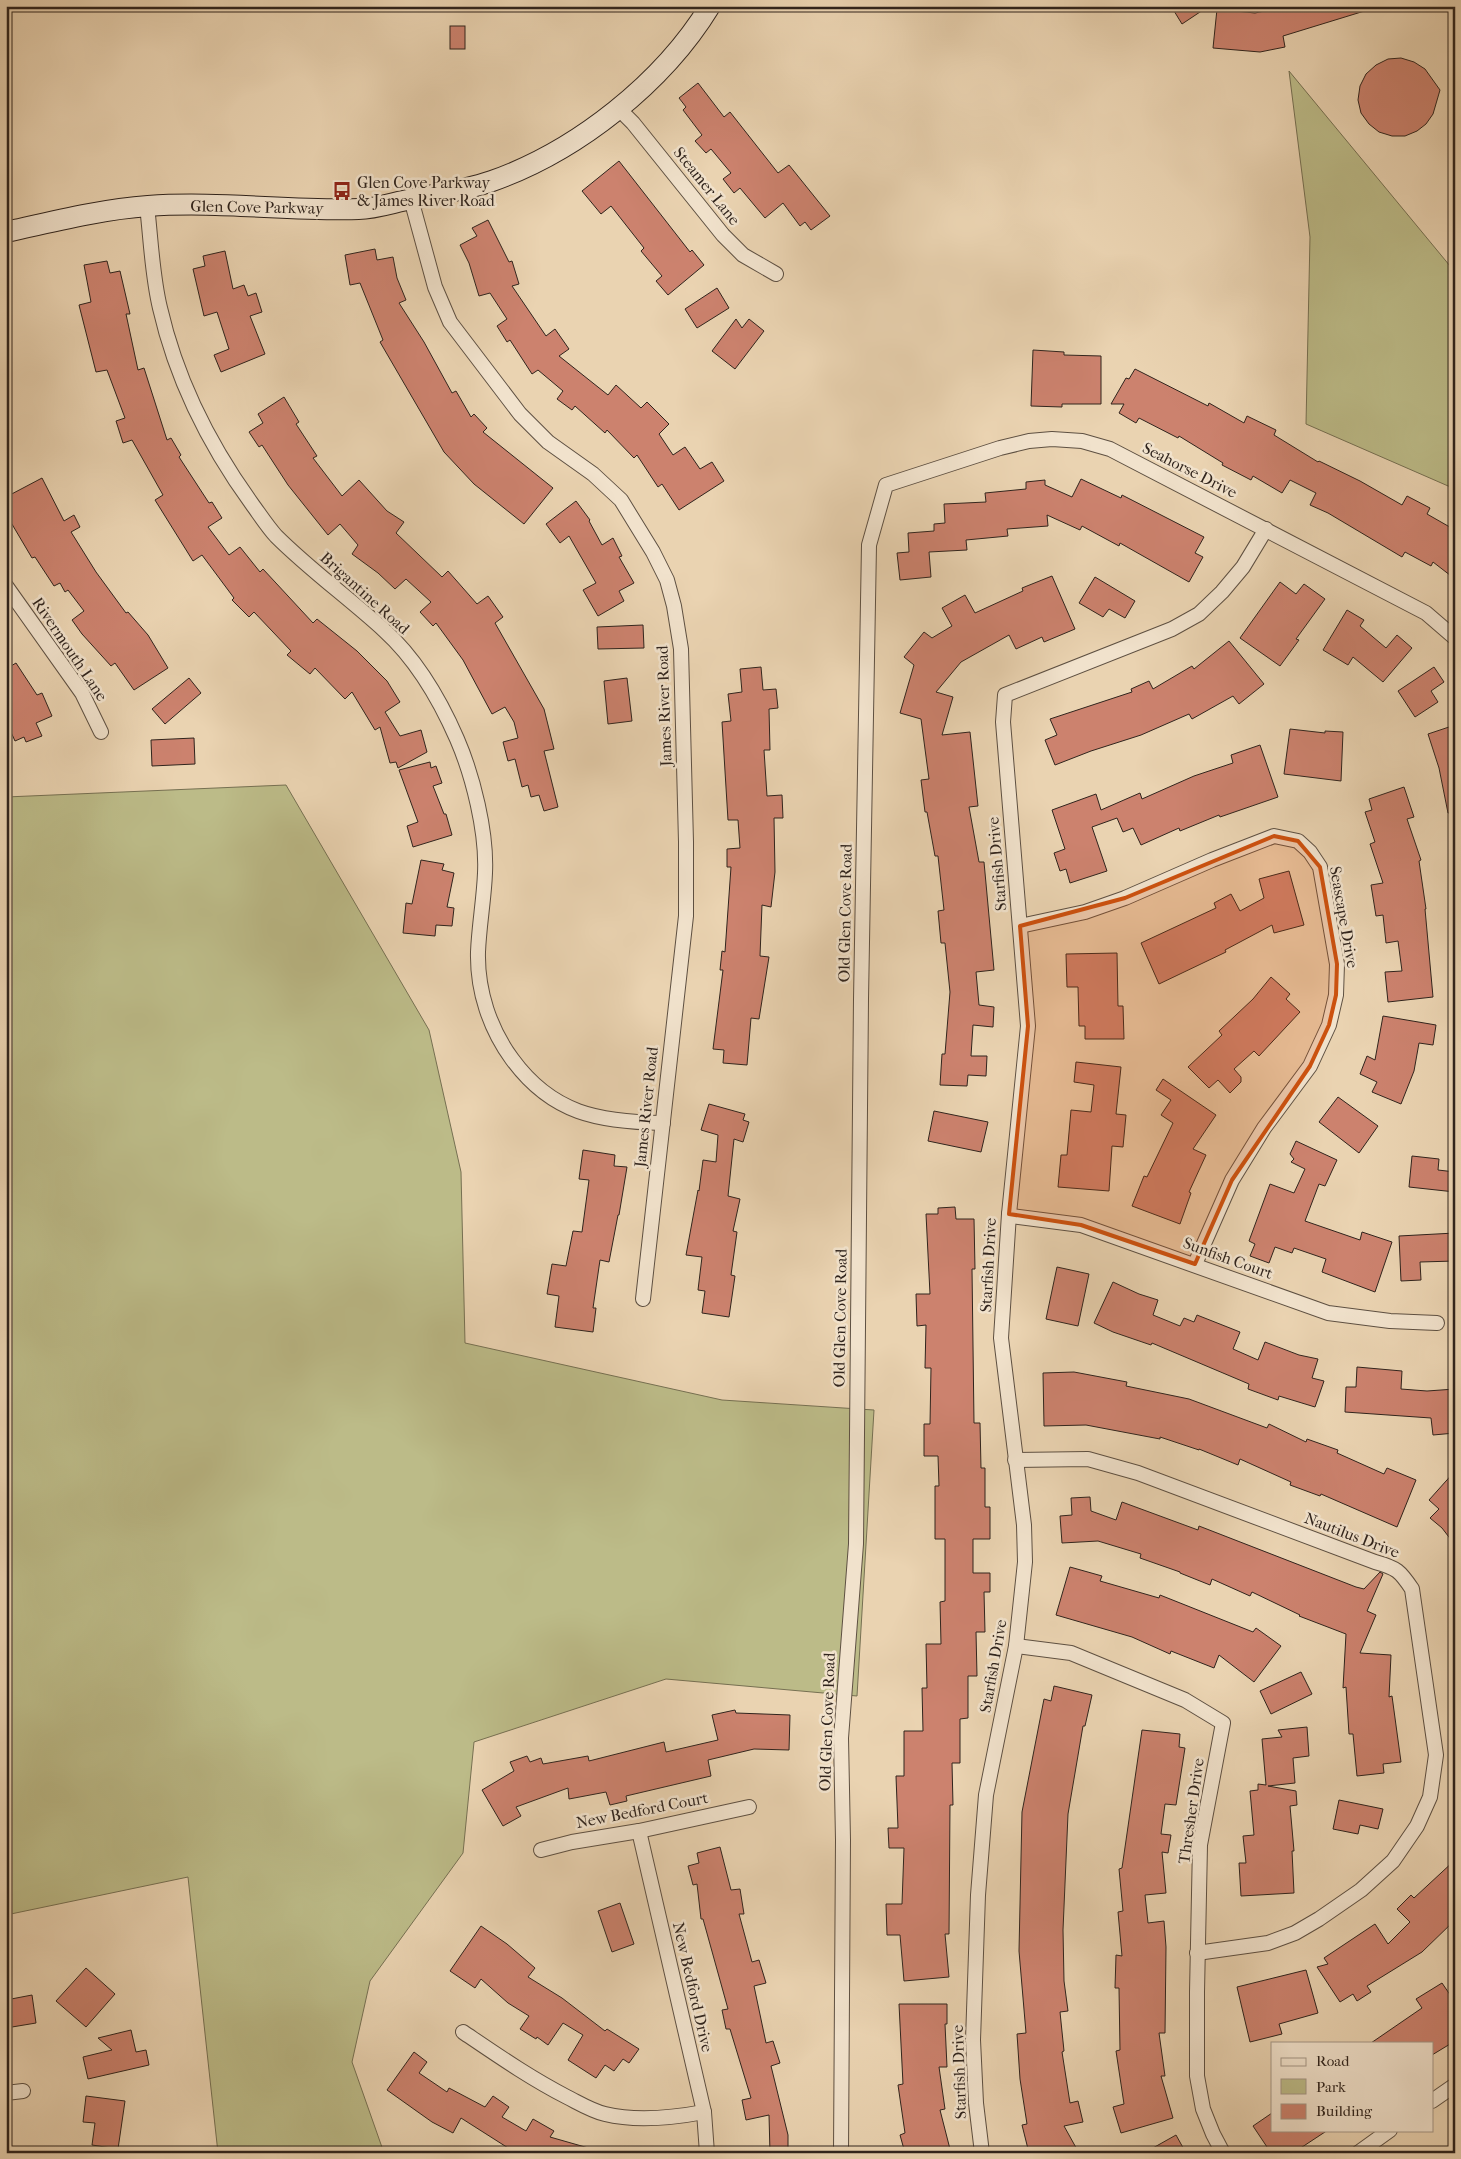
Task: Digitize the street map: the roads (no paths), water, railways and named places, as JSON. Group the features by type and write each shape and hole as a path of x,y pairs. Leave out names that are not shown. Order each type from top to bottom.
{"street":[{"name":"Glen Cove Parkway","path":"6,232 53,221 147,206 237,205 360,209 476,186 530,166 576,140 620,109 668,60 702,21 710,6"},
{"name":"Steamer Lane","path":"620,109 723,235 743,255 776,274"},
{"name":"James River Road","path":"411,199 435,287 450,322 520,414 548,442 593,474 621,500 653,552 667,580 674,606 680,649 686,842 686,907 643,1299"},
{"name":"Brigantine Road","path":"147,206 154,276 170,345 184,383 217,451 241,489 274,534 318,575 386,631 408,656 434,692 457,738 469,772 484,840 485,871 478,953 480,986 497,1037 513,1061 543,1093 567,1107 596,1117 623,1122 663,1123"},
{"name":"Seahorse Drive","path":"886,485 1000,448 1029,441 1052,439 1082,441 1110,449 1426,613 1455,638"},
{"name":"Old Glen Cove Road","path":"841,2153 843,1840 841,1738 856,1544 861,999 869,546 886,485"},
{"name":"Starfish Drive","path":"982,2153 976,2103 973,2040 978,1895 986,1795 1016,1646 1025,1562 1024,1525 1001,1338 1009,1214 1028,1026 1003,722 1005,695 1172,629 1199,614 1222,592 1243,567 1266,529"},
{"name":"Rivermouth Lane","path":"6,586 82,693 101,732"},
{"name":"Seascape Drive","path":"1020,926 1085,912 1117,901 1212,860 1274,836 1298,841 1310,852 1320,867 1337,964 1336,995 1329,1025 1310,1066 1264,1128 1232,1180 1195,1264"},
{"name":"Sunfish Court","path":"1009,1214 1011,1216 1081,1225 1195,1264 1328,1313 1390,1321 1437,1323"},
{"name":"Nautilus Drive","path":"1015,1460 1088,1459 1138,1473 1375,1562 1394,1567 1402,1573 1412,1589 1436,1755 1430,1797 1417,1826 1393,1861 1361,1890 1294,1933 1268,1943 1197,1953"},
{"name":"Thresher Drive","path":"1016,1646 1071,1653 1185,1700 1223,1723 1200,1845 1197,1953 1197,2076 1212,2134 1223,2153"},
{"name":"New Bedford Court","path":"541,1850 572,1842 639,1831 749,1807"},
{"name":"New Bedford Drive","path":"639,1831 704,2112 708,2153"},
{"path":"462,2032 531,2078 586,2107 605,2114 643,2119 679,2117 704,2112"},
{"path":"1434,2100 1455,2085"},
{"path":"6,2093 23,2090"},
{"path":"1358,2153 1387,2132"}],"place":[{"name":"Glen Cove Parkway & James River Road","path":"342,191"}]}
